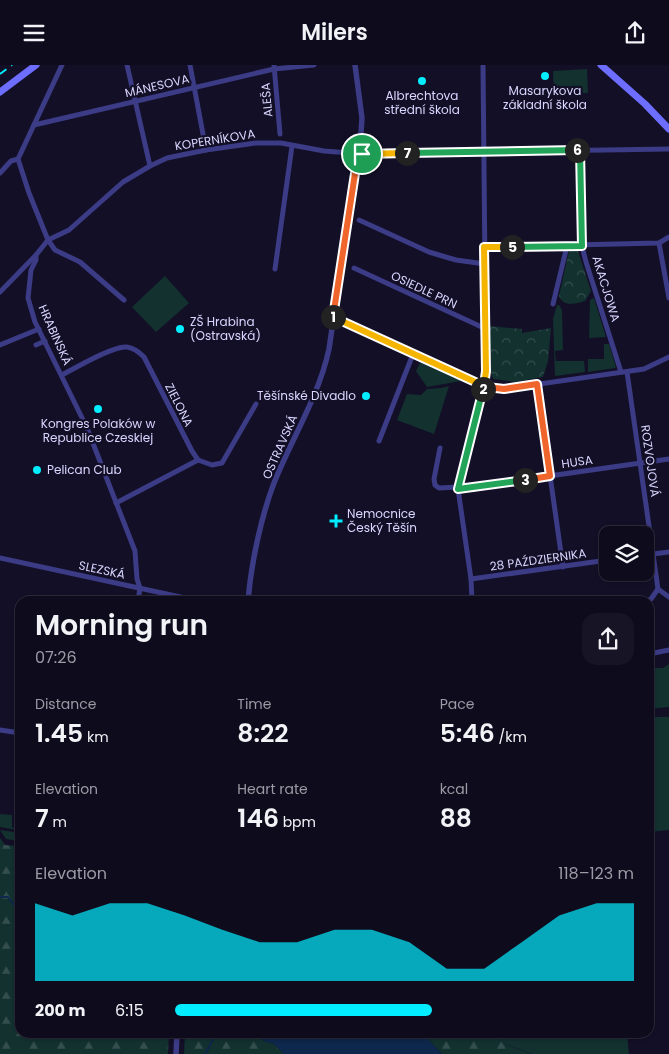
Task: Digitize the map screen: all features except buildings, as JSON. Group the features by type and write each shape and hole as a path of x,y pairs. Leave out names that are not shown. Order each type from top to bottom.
{"main road":[{"path":"0,92 36,65"},
{"path":"601,65 645,104 669,129"}],"street":[{"path":"62,65 18,159 48,240 55,250 80,262 124,300"},
{"path":"126,65 150,166"},
{"path":"190,65 206,150"},
{"name":"MÁNESOVA","path":"34,125 274,67 314,65"},
{"name":"OSTRAVSKÁ","path":"249,596 265,509 274,483 322,377 329,349 362,118 355,65"},
{"path":"472,596 458,488 484,386 486,371 483,65"},
{"name":"ALEŠA","path":"274,67 280,134"},
{"name":"KOPERNÍKOVA","path":"48,240 69,230 123,182 150,166 167,158 206,150 256,143 280,143 324,151 358,154 669,149"},
{"path":"275,269 292,146"},
{"name":"AKACJOWA","path":"580,150 582,246 624,372"},
{"path":"0,173 11,161 18,159"},
{"path":"360,220 429,252 456,261 485,264"},
{"path":"484,247 659,243 669,237"},
{"name":"HRABINSKÁ","path":"48,240 36,255 36,260 31,270 28,298 44,341 87,428 135,551 137,579 140,588 139,596"},
{"path":"659,243 669,298"},
{"path":"554,304 567,246"},
{"path":"0,292 36,255"},
{"name":"OSIEDLE PRN","path":"354,268 486,329"},
{"path":"333,318 484,386 504,389 644,369 669,357"},
{"path":"0,345 39,329"},
{"path":"36,345 44,341"},
{"name":"ZIELONA","path":"62,375 112,350 128,347 136,349 144,357 198,460"},
{"path":"379,441 413,354"},
{"name":"ROZVOJOVÁ","path":"624,372 650,526"},
{"path":"537,384 563,567"},
{"path":"116,503 198,460 212,465 222,463 256,404"},
{"name":"HUSA","path":"440,448 434,479 435,485 458,488 669,459"},
{"path":"205,463 205,469"},
{"path":"218,463 220,471"},
{"path":"654,554 669,552"},
{"name":"ROZVOJOVÁ","path":"654,554 658,589"},
{"name":"SLEZSKÁ","path":"0,558 177,596"},
{"name":"28 PAŹDZIERNIKA","path":"471,579 599,561"},
{"path":"653,596 658,589 669,597"},
{"path":"654,653 669,651"},
{"path":"0,730 15,732"},
{"path":"176,1054 177,1038"}],"green space":[{"path":"587,69 588,93 554,94 553,71"},
{"path":"569,251 578,251 591,291 585,301 573,304 563,302 559,296"},
{"path":"165,276 189,303 156,332 132,307"},
{"path":"594,298 606,337 589,338 590,300"},
{"path":"557,305 562,310 563,350 555,351 556,361 584,361 585,372 555,376 553,319"},
{"path":"490,326 522,329 522,333 551,328 548,361 543,377 515,382 493,379 491,373"},
{"path":"604,344 609,344 616,367 588,372 588,359 604,359"},
{"path":"423,362 461,381 427,387 416,371 420,363"},
{"path":"449,386 434,434 397,420 407,394 421,395 427,389"},
{"path":"669,664 669,707 654,708 654,668 663,668"},
{"path":"654,717 669,717 669,830 654,832"},
{"path":"0,814 12,815 12,827 15,830 0,827"},
{"path":"0,830 15,832 15,840 6,839"},
{"path":"0,838 5,845 15,846 15,1038 169,1038 168,1054 0,1054"},
{"path":"185,1038 260,1038 274,1044 284,1054 184,1054"},
{"path":"427,1038 495,1038 505,1044 531,1054 442,1054"},
{"path":"495,1038 627,1038 629,1054 532,1054 505,1044"}],"water":[{"path":"260,1038 427,1038 442,1054 284,1054 274,1044"}],"waterway":[{"path":"0,897 8,897 15,905"},
{"path":"205,1054 214,1038"}],"railway":[{"path":"0,74 12,65"}],"place":[{"name":"Masarykova základní škola","path":"545,76"},
{"name":"Albrechtova střední škola","path":"422,81"},
{"name":"ZŠ Hrabina (Ostravská)","path":"180,329"},
{"name":"Těšínské Divadlo","path":"366,396"},
{"name":"Kongres Polaków w Republice Czeskiej","path":"98,409"},
{"name":"Pelican Club","path":"37,470"},
{"name":"Nemocnice Český Těšín","path":"336,521"}],"route":[{"path":"362,154 358,154 333,318 484,386 458,489 550,476 537,384 504,389 484,386 486,371 484,247 582,246 580,150 362,154"}]}
